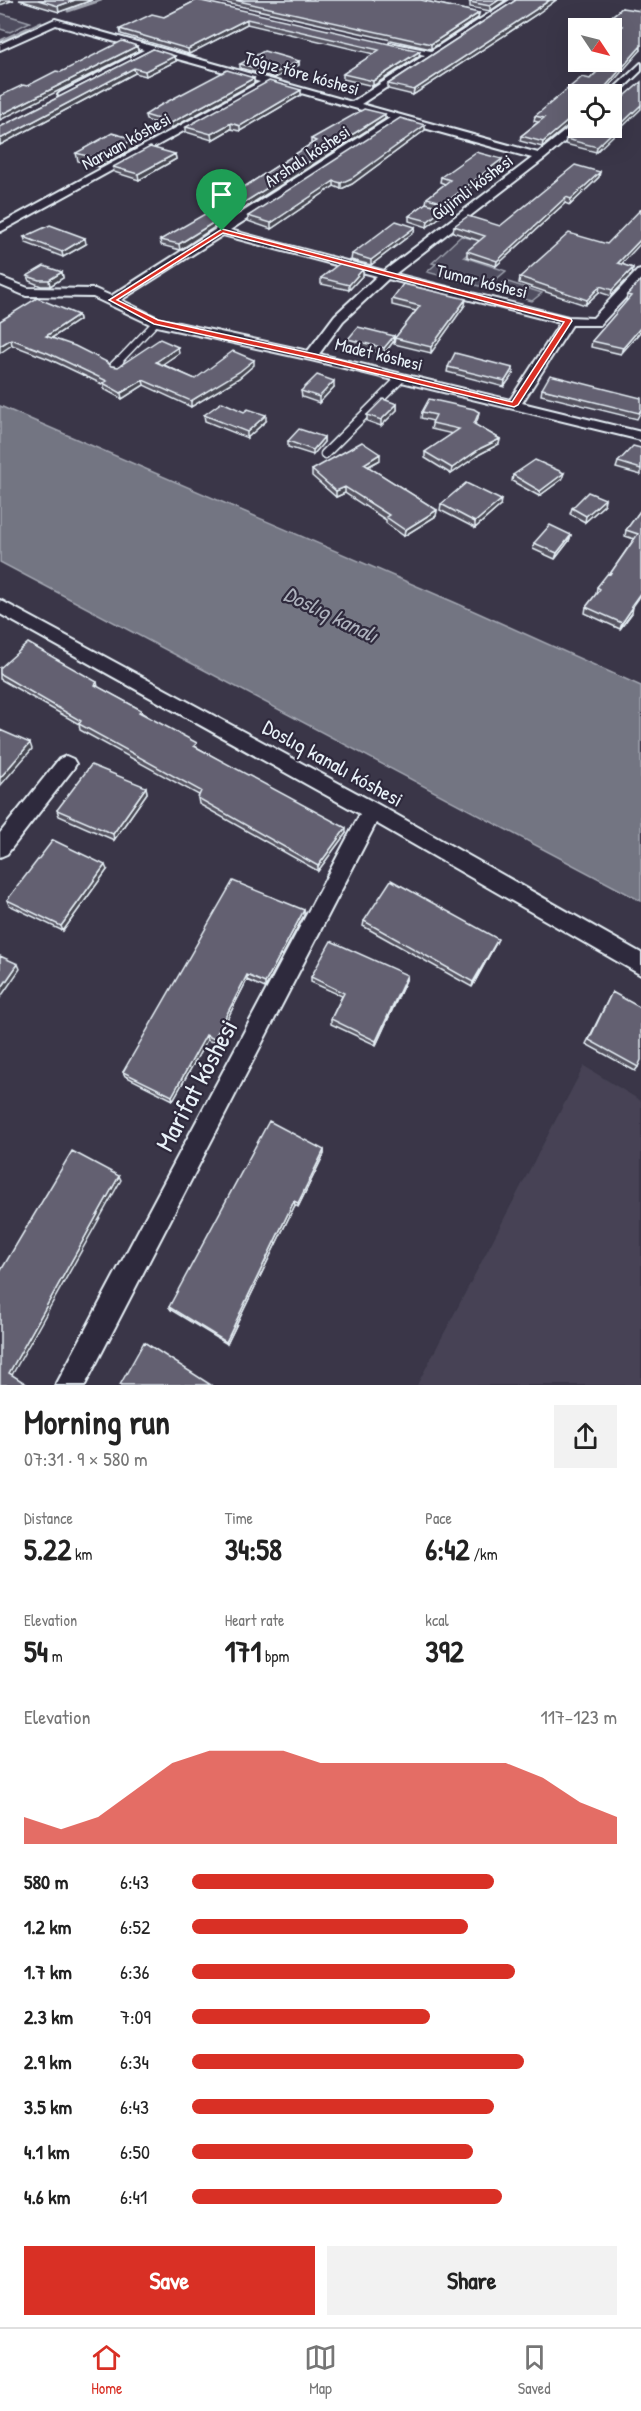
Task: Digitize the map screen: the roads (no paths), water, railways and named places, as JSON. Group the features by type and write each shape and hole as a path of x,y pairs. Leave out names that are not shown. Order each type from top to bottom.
{"street":[{"path":"353,105 516,0"},
{"path":"480,14 491,16"},
{"name":"Toǵız tóre kóshesi","path":"0,47 55,22 540,157"},
{"path":"386,44 432,54"},
{"path":"52,101 152,49"},
{"path":"622,84 641,66"},
{"name":"Narwan kóshesi","path":"0,230 268,81"},
{"name":"Arshalı kóshesi","path":"112,300 398,117"},
{"name":"Gújimli kóshesi","path":"311,356 339,318 386,275 568,133"},
{"path":"222,231 386,275"},
{"name":"Tumar kóshesi","path":"386,275 568,321 596,322 641,274"},
{"name":"Madet kóshesi","path":"0,281 26,292 95,293 156,322 311,356 641,436"},
{"path":"514,405 568,321"},
{"name":"Doslıq kanalı kóshesi","path":"3,612 372,811 641,965"},
{"path":"0,848 66,765"},
{"name":"Marifat kóshesi","path":"70,1385 372,811"}],"lane":[{"path":"114,366 156,322"},
{"path":"325,453 401,378"}],"water":[{"name":"Doslıq kanalı","path":"0,406 456,603 641,686 641,901 0,562"}],"waterway":[{"path":"68,11 101,0"},
{"path":"0,41 41,22"}]}
